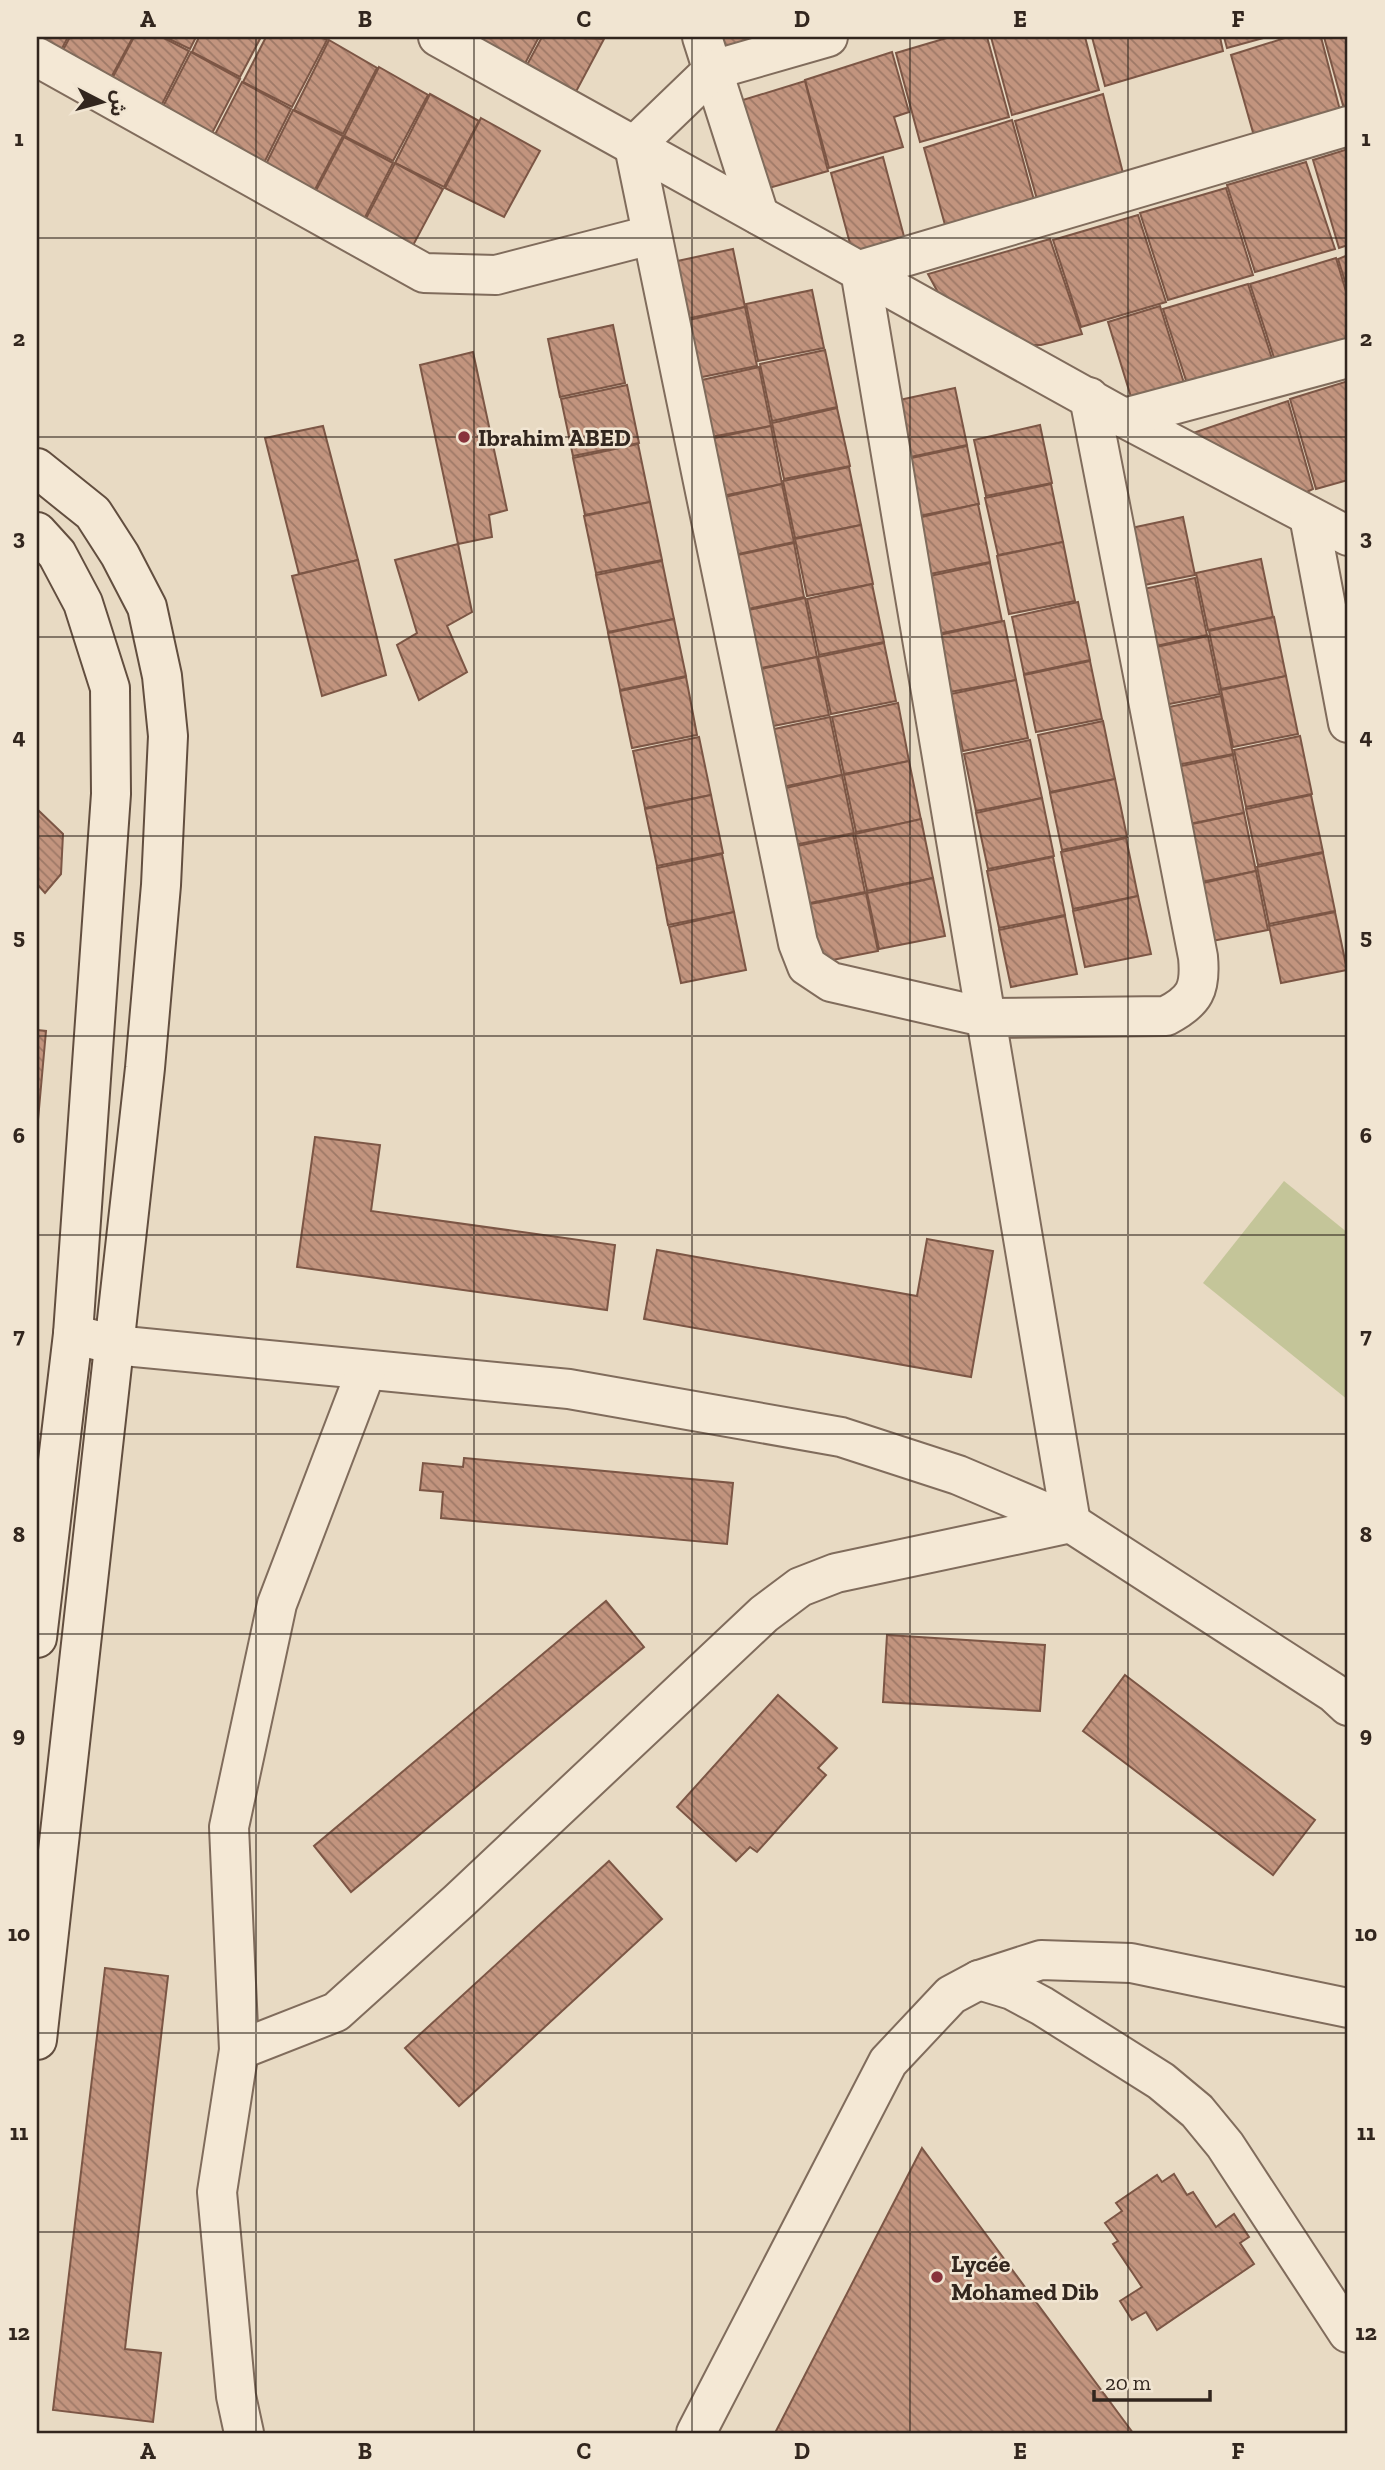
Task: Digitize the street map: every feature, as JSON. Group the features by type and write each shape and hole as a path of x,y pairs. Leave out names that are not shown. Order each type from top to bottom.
{"street":[{"path":"438,37 1124,418 1348,536"},
{"path":"828,37 707,53 634,146 798,943 807,966 831,982 988,1018 1166,1016 1188,1005 1200,979 1198,957 1089,397"},
{"path":"707,53 759,215"},
{"path":"37,57 424,273 496,275 651,235"},
{"path":"860,271 1348,126"},
{"path":"860,271 988,1018 1070,1523"},
{"path":"1124,418 1348,358"},
{"path":"37,468 93,513 120,555 147,607 162,676 168,736 161,885 145,1068 37,2040"},
{"path":"1309,516 1348,723"},
{"path":"37,532 57,554 83,603 110,688 111,794 73,1334 37,1638"},
{"path":"73,1334 114,1345 569,1389 841,1437 958,1475 1070,1523 1334,1693 1348,1706"},
{"path":"244,2433 236,2396 217,2192 239,2050 229,1827 277,1604 366,1371"},
{"path":"239,2050 336,2012 764,1614 800,1587 836,1573 1070,1523"},
{"path":"696,2433 888,2062 951,1995 979,1980 1041,1960 1131,1963 1348,2008"},
{"path":"979,1980 1012,1990 1042,2006 1161,2081 1197,2111 1225,2145 1348,2333"}],"green space":[{"path":"1284,1181 1348,1233 1348,1400 1203,1283"}],"building":[{"path":"37,37 68,37 57,58 37,47"},
{"path":"70,37 133,37 107,85 57,61"},
{"path":"134,37 162,37 189,51 157,114 107,88"},
{"path":"165,37 196,37 190,49"},
{"path":"199,37 261,37 240,77 192,52"},
{"path":"266,37 321,37 327,40 292,107 243,82"},
{"path":"476,37 539,37 520,73"},
{"path":"542,37 604,39 571,101 521,76"},
{"path":"715,37 801,37 721,60"},
{"path":"950,37 987,37 1009,117 920,142 896,53"},
{"path":"991,37 1085,37 1099,90 1012,115"},
{"path":"1092,37 1220,37 1223,51 1105,86"},
{"path":"1224,37 1267,37 1227,48"},
{"path":"1288,37 1321,37 1342,118 1256,143 1231,55"},
{"path":"1324,37 1348,37 1346,116"},
{"path":"329,40 377,68 343,134 294,110"},
{"path":"191,52 240,79 208,141 158,116"},
{"path":"892,52 909,112 894,117 903,147 829,168 805,80"},
{"path":"379,67 428,95 393,161 344,136"},
{"path":"805,81 828,171 755,192 730,104"},
{"path":"242,82 291,109 260,171 209,146"},
{"path":"430,94 479,121 444,187 395,163"},
{"path":"1103,94 1126,185 1040,210 1015,121"},
{"path":"293,110 343,136 310,199 261,174"},
{"path":"481,118 540,151 504,217 445,188"},
{"path":"1012,120 1037,211 948,236 924,148"},
{"path":"344,137 393,163 361,225 311,200"},
{"path":"1348,149 1348,245 1339,248 1313,160"},
{"path":"883,157 906,244 855,262 831,173"},
{"path":"1306,162 1335,249 1255,272 1227,185"},
{"path":"395,163 443,189 410,251 362,226"},
{"path":"1226,188 1253,275 1168,300 1140,213"},
{"path":"1138,215 1166,302 1081,327 1053,240"},
{"path":"1050,239 1082,334 1041,345 1019,345 946,307 928,274"},
{"path":"733,249 745,307 680,320 668,263"},
{"path":"1348,255 1348,291 1338,259"},
{"path":"1336,258 1348,298 1348,350 1278,370 1250,284"},
{"path":"1248,284 1276,371 1191,396 1163,309"},
{"path":"812,290 824,348 758,361 746,304"},
{"path":"1160,306 1188,396 1135,410 1108,322"},
{"path":"745,307 757,366 692,379 680,322"},
{"path":"613,325 625,383 560,397 548,339"},
{"path":"825,350 837,407 772,421 760,364"},
{"name":"Ibrahim ABED","path":"473,352 507,510 489,515 492,537 458,544 420,365"},
{"path":"759,367 771,426 705,438 693,382"},
{"path":"1348,381 1348,480 1316,489 1290,399"},
{"path":"627,385 639,443 573,456 561,399"},
{"path":"955,388 967,445 901,459 890,402"},
{"path":"1288,401 1313,489 1297,497 1193,433"},
{"path":"837,408 850,466 784,479 772,423"},
{"path":"1040,425 1052,483 986,496 974,440"},
{"path":"323,426 358,560 299,574 265,438"},
{"path":"771,426 782,484 717,497 705,440"},
{"path":"638,444 650,502 585,515 573,458"},
{"path":"967,446 979,504 914,517 902,460"},
{"path":"849,467 861,525 795,538 783,481"},
{"path":"782,484 794,542 729,556 716,499"},
{"path":"1051,484 1063,542 998,555 985,498"},
{"path":"650,502 662,560 596,573 584,516"},
{"path":"978,504 990,562 925,575 913,519"},
{"path":"1183,517 1195,575 1129,588 1117,531"},
{"path":"861,525 873,584 807,596 795,539"},
{"path":"1063,542 1075,601 1009,614 997,556"},
{"path":"794,543 804,597 739,611 728,557"},
{"path":"458,544 472,612 447,626 467,672 419,700 397,645 417,633 395,560"},
{"path":"1261,559 1273,617 1208,630 1196,573"},
{"path":"358,560 386,675 322,696 292,576"},
{"path":"662,561 674,619 608,632 596,575"},
{"path":"990,563 1002,621 937,634 925,577"},
{"path":"1195,578 1207,635 1142,649 1130,592"},
{"path":"872,584 884,642 819,655 807,599"},
{"path":"805,598 817,657 751,670 739,612"},
{"path":"1078,602 1090,660 1024,674 1012,617"},
{"path":"1274,617 1286,676 1221,689 1209,631"},
{"path":"674,619 686,676 620,690 608,633"},
{"path":"1004,621 1016,680 950,692 939,635"},
{"path":"1208,636 1220,694 1154,707 1142,650"},
{"path":"884,643 896,701 831,714 818,657"},
{"path":"817,657 829,715 763,728 751,671"},
{"path":"1090,661 1102,719 1036,732 1024,675"},
{"path":"1286,676 1298,734 1233,747 1221,690"},
{"path":"686,677 697,735 632,748 620,691"},
{"path":"1016,680 1028,738 963,751 951,694"},
{"path":"1221,696 1233,754 1167,767 1155,710"},
{"path":"898,703 909,761 844,774 832,717"},
{"path":"830,717 842,775 777,788 765,731"},
{"path":"1103,721 1115,779 1050,792 1038,735"},
{"path":"1300,736 1312,794 1246,807 1234,750"},
{"path":"699,737 711,795 645,808 633,751"},
{"path":"1030,740 1042,798 976,811 964,754"},
{"path":"1233,755 1244,813 1179,826 1167,769"},
{"path":"909,761 921,820 856,832 844,775"},
{"path":"842,775 854,833 789,846 777,790"},
{"path":"1115,779 1127,837 1062,850 1050,793"},
{"path":"711,795 723,853 657,866 645,809"},
{"path":"1311,795 1323,852 1258,865 1246,809"},
{"path":"1042,798 1054,856 988,869 976,813"},
{"path":"37,809 63,834 61,874 45,893 37,884"},
{"path":"1244,813 1256,871 1191,884 1178,827"},
{"path":"921,819 933,878 867,891 855,834"},
{"path":"853,834 865,892 800,905 788,848"},
{"path":"1126,838 1138,896 1073,909 1061,852"},
{"path":"1323,853 1335,911 1269,924 1257,867"},
{"path":"722,854 734,912 668,925 657,868"},
{"path":"1053,857 1065,915 999,928 987,871"},
{"path":"1256,871 1268,930 1202,943 1190,886"},
{"path":"933,878 945,936 879,949 867,893"},
{"path":"866,893 878,951 812,964 800,906"},
{"path":"1138,896 1151,954 1085,967 1073,911"},
{"path":"734,912 746,970 681,983 669,927"},
{"path":"1335,912 1347,970 1281,983 1269,926"},
{"path":"1065,916 1077,974 1011,987 999,930"},
{"path":"37,1030 46,1031 37,1131"},
{"path":"315,1137 380,1145 371,1211 615,1245 607,1310 297,1267"},
{"path":"927,1239 993,1251 971,1377 644,1319 657,1250 917,1296"},
{"path":"464,1458 733,1483 727,1544 441,1518 443,1492 420,1490 423,1463 463,1467"},
{"path":"606,1601 644,1647 351,1892 314,1846"},
{"path":"887,1635 1045,1645 1040,1711 883,1702"},
{"path":"1125,1675 1315,1820 1273,1875 1083,1731"},
{"path":"778,1695 837,1748 818,1768 826,1775 757,1852 750,1847 736,1861 677,1807"},
{"path":"609,1861 662,1919 459,2106 405,2048"},
{"path":"105,1968 168,1976 125,2349 161,2353 153,2422 53,2410"},
{"name":"Lycée Mohamed Dib","path":"922,2148 1133,2433 775,2433"},
{"path":"1174,2174 1187,2195 1193,2192 1216,2227 1234,2214 1249,2237 1240,2243 1254,2264 1157,2330 1146,2312 1132,2320 1120,2301 1142,2287 1113,2244 1118,2241 1105,2223 1122,2211 1116,2203 1157,2175 1162,2182"}],"place":[{"name":"Ibrahim ABED","path":"464,437"},
{"name":"Lycée Mohamed Dib","path":"937,2277"}]}
